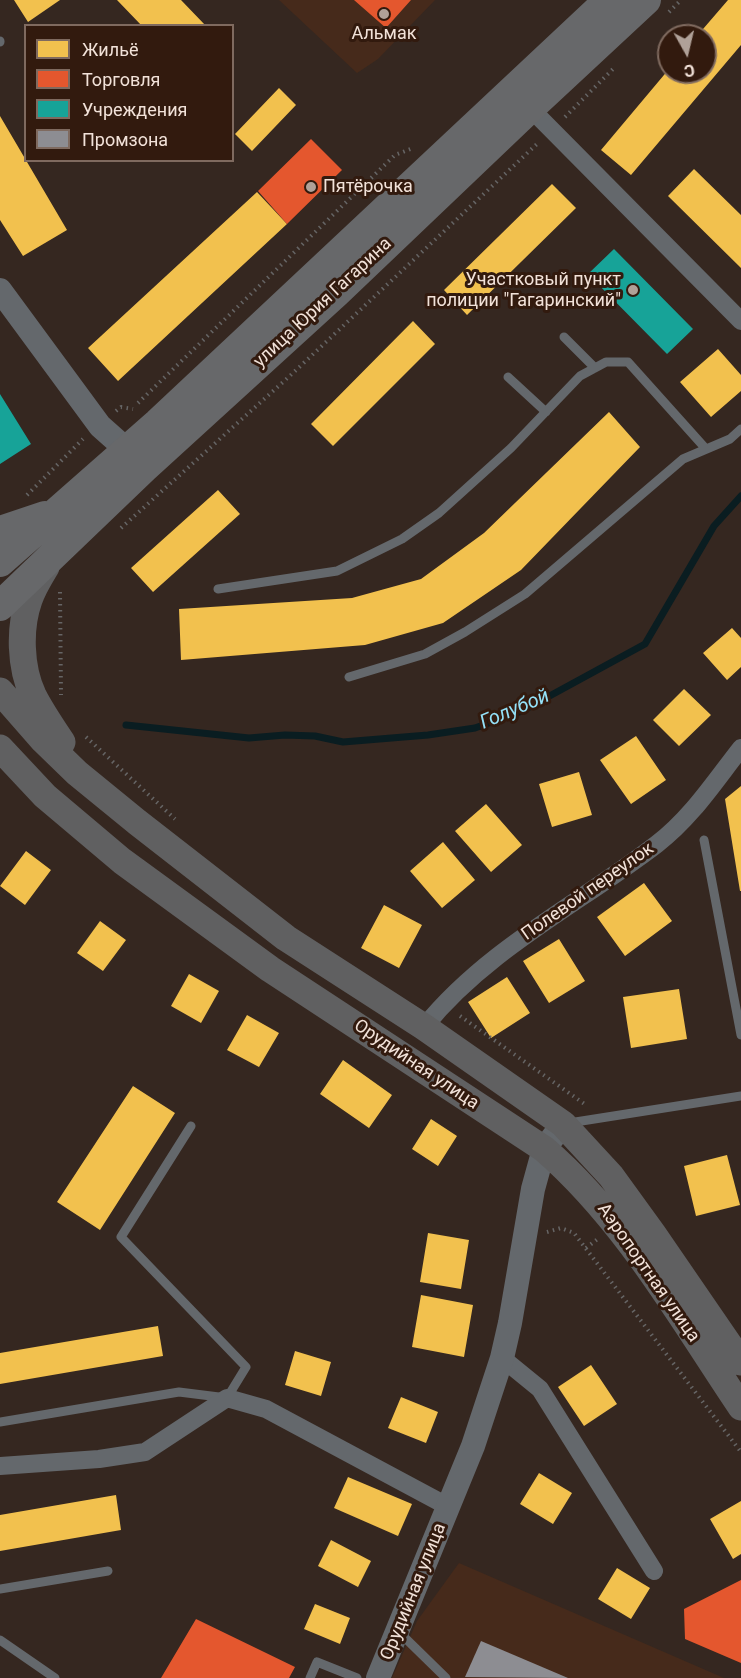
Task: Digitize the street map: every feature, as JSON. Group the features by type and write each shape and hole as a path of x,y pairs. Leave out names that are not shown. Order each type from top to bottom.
{"main road":[{"name":"улица Юрия Гагарина","path":"0,562 127,450 609,0"},
{"name":"улица Юрия Гагарина","path":"0,606 144,468 338,291 646,0"},
{"path":"0,531 57,512"},
{"path":"52,556 29,599 22,639 25,668 33,693 77,773"},
{"name":"Орудийная улица","path":"0,691 43,740 77,773 136,822 286,938 424,1026 563,1124"},
{"name":"Орудийная улица","path":"0,748 45,796 122,861 270,969 544,1149"},
{"path":"0,767 45,796"},
{"name":"Аэропортная улица","path":"563,1124 611,1176 741,1362"},
{"name":"Аэропортная улица","path":"544,1149 571,1172 595,1198 631,1245 741,1407"}],"street":[{"path":"530,108 741,321"},
{"path":"0,290 99,426 127,450"},
{"name":"Полевой переулок","path":"424,1026 443,1004 502,952 658,843 695,809 741,747"},
{"path":"544,1149 563,1124"},
{"name":"Орудийная улица","path":"378,1678 473,1446 502,1358 533,1189 544,1149"},
{"path":"502,1358 540,1389 654,1571"},
{"path":"0,1466 99,1459 145,1452 228,1398"},
{"name":"Орудийная улица","path":"228,1398 266,1409 449,1507"}],"lane":[{"path":"564,337 595,368"},
{"path":"218,589 337,571 402,539 440,513 511,448 580,376 606,363 628,362 706,449"},
{"path":"508,377 546,412"},
{"path":"349,677 425,654 465,632 525,594 683,459 730,439 741,429"},
{"path":"704,840 741,1035"},
{"path":"563,1124 741,1096"},
{"path":"0,1422 178,1392 228,1398 246,1367 121,1237 192,1126"},
{"path":"0,1589 108,1571"},
{"path":"398,1631 446,1678"},
{"path":"0,1640 56,1678"},
{"path":"310,1678 317,1662 357,1678"}],"path":[{"path":"19,502 75,446 121,407 132,410 395,155 418,145"},
{"path":"60,591 61,703"},
{"path":"78,729 182,825"},
{"path":"543,1238 546,1233 561,1228 574,1233 741,1452"}],"shaded area":[{"path":"279,0 435,0 378,59 357,73"},
{"path":"459,1563 724,1678 392,1678 417,1621"}],"building: Жильё":[{"path":"14,0 60,0 28,22"},
{"path":"117,0 181,0 204,24 140,24"},
{"path":"728,0 741,0 741,45 717,73 717,24 707,24"},
{"path":"657,83 708,84 631,175 601,150"},
{"path":"279,88 296,105 252,151 235,134"},
{"path":"0,116 24,157 24,162 27,162 67,230 23,256 0,220"},
{"path":"694,169 741,215 741,268 668,196"},
{"path":"552,184 576,208 467,315 444,290"},
{"path":"257,192 287,224 118,381 88,348"},
{"path":"413,321 435,344 333,446 311,424"},
{"path":"718,349 741,375 741,391 711,417 680,382"},
{"path":"609,412 640,447 521,570 443,623 365,645 181,660 179,609 352,598 421,579 484,533"},
{"path":"218,490 240,514 153,592 131,568"},
{"path":"732,628 741,638 741,667 727,680 703,653"},
{"path":"684,689 711,715 679,746 653,720"},
{"path":"636,736 666,780 631,804 600,760"},
{"path":"579,772 592,815 552,827 539,784"},
{"path":"741,786 741,891 740,891 725,799"},
{"path":"486,804 522,845 491,872 455,831"},
{"path":"443,842 475,880 442,908 410,871"},
{"path":"26,851 51,870 25,905 0,886"},
{"path":"644,883 672,921 625,956 597,917"},
{"path":"384,905 422,925 399,968 361,948"},
{"path":"100,921 126,940 103,971 77,953"},
{"path":"559,939 585,981 549,1003 523,961"},
{"path":"189,974 219,991 201,1023 171,1006"},
{"path":"507,977 530,1013 491,1038 468,1002"},
{"path":"679,989 687,1039 631,1048 623,997"},
{"path":"247,1015 279,1033 259,1067 227,1050"},
{"path":"343,1060 392,1095 369,1128 320,1094"},
{"path":"133,1086 175,1113 100,1230 57,1202"},
{"path":"431,1119 457,1136 438,1166 412,1149"},
{"path":"727,1155 740,1205 696,1216 684,1166"},
{"path":"428,1233 469,1240 461,1289 420,1282"},
{"path":"421,1295 473,1305 464,1357 412,1347"},
{"path":"158,1326 163,1356 0,1384 0,1353"},
{"path":"295,1351 331,1362 321,1396 285,1385"},
{"path":"591,1365 617,1404 584,1426 558,1387"},
{"path":"401,1397 438,1412 426,1443 388,1428"},
{"path":"539,1473 572,1493 553,1524 520,1504"},
{"path":"348,1477 412,1504 398,1536 334,1508"},
{"path":"116,1495 121,1530 0,1551 0,1515"},
{"path":"741,1501 741,1554 733,1559 710,1519"},
{"path":"331,1540 371,1561 358,1587 318,1566"},
{"path":"617,1568 650,1588 631,1619 598,1599"},
{"path":"315,1604 350,1618 340,1644 304,1629"}],"building: Торговля":[{"name":"Альмак","path":"354,0 411,0 386,28"},
{"path":"311,139 342,170 287,224 258,191"},
{"path":"741,1580 741,1663 685,1639 684,1609"},
{"path":"196,1619 295,1667 289,1678 161,1678"}],"building: Учреждения":[{"path":"614,249 693,329 667,354 588,274"},
{"path":"0,394 31,444 0,464"}],"building: Промзона":[{"path":"481,1641 568,1678 465,1677"}],"waterway":[{"name":"Голубой","path":"126,725 249,738 285,735 315,736 343,742 428,735 475,728 522,711 645,644 714,526 741,496"}],"place":[{"name":"Альмак","path":"384,14"},
{"name":"Пятёрочка","path":"311,187"},
{"name":"Участковый пункт полиции \"Гагаринский\"","path":"633,290"}]}
